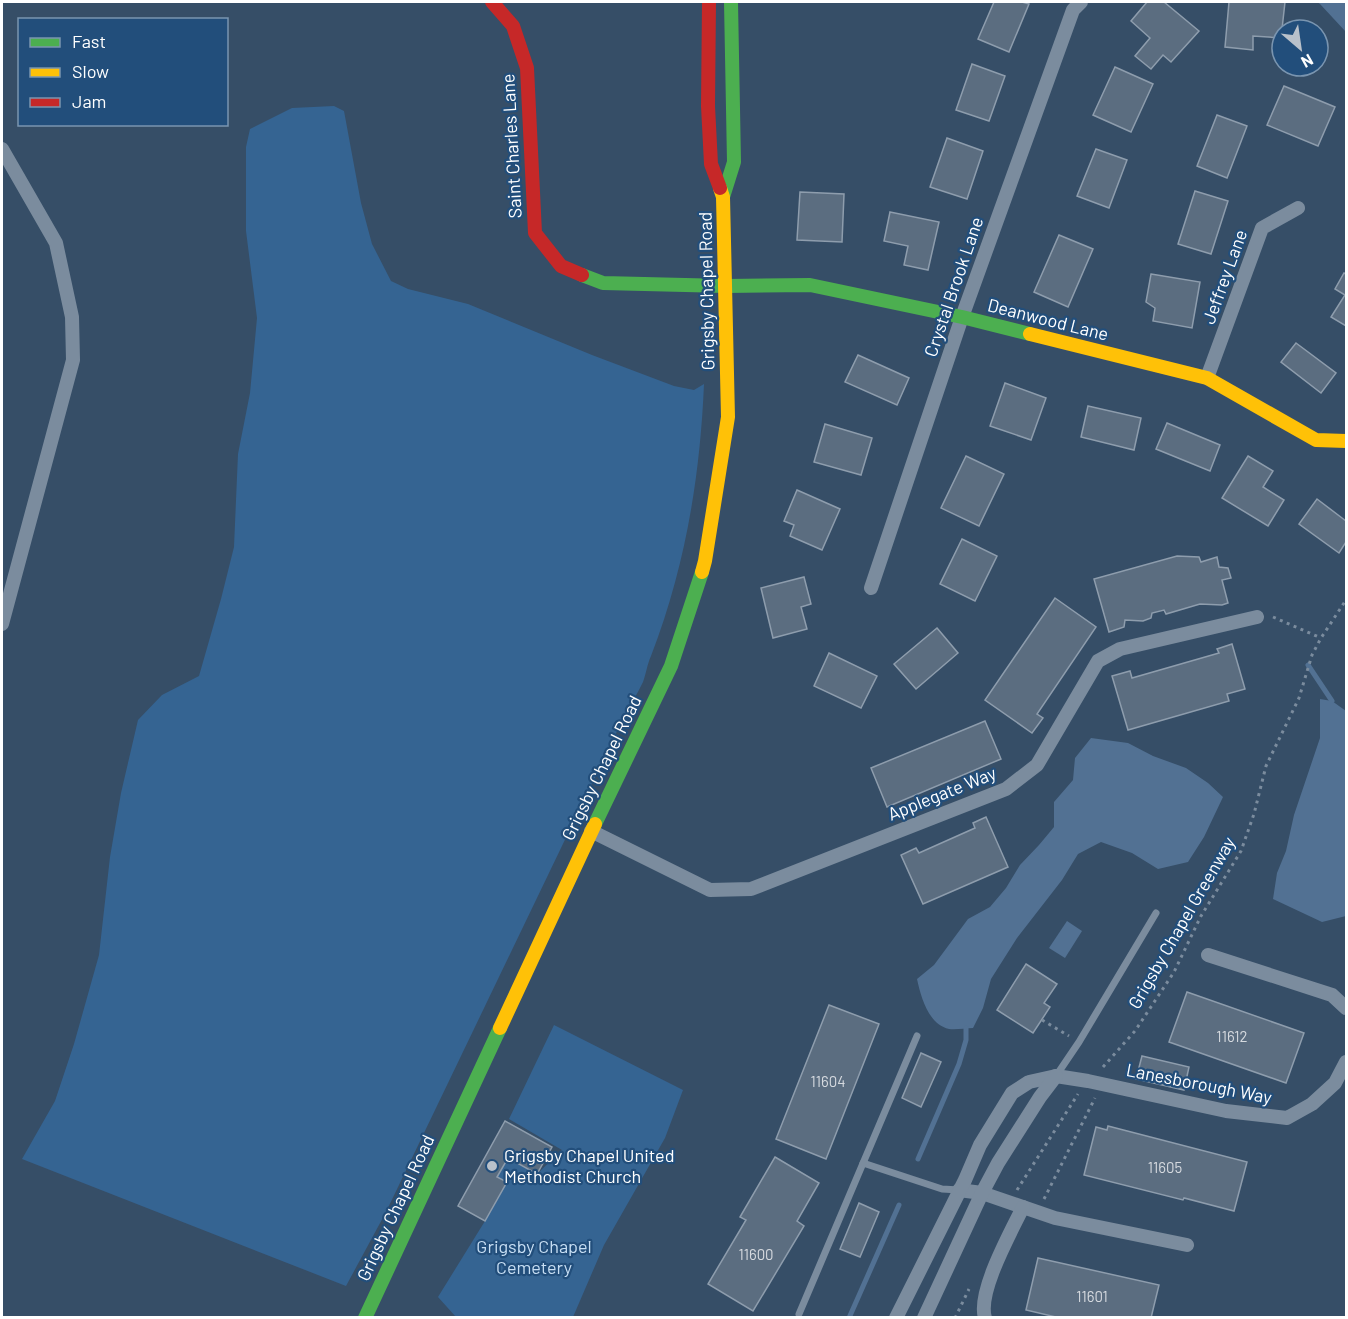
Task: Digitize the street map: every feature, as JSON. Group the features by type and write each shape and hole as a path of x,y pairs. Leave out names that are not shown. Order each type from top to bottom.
{"street":[{"name":"Saint Charles Lane","path":"492,2 513,26 527,68 535,233 561,266 603,283 726,286"},
{"name":"Grigsby Chapel Road","path":"365,1317 591,831 671,666 705,561 728,417 723,197 711,164 708,106 709,2"},
{"name":"Grigsby Chapel Road","path":"723,197 734,162 731,2"},
{"name":"Crystal Brook Lane","path":"871,588 962,317 1073,10 1081,2"},
{"path":"2,149 56,243 72,317 73,360 2,624"},
{"name":"Jeffrey Lane","path":"1207,378 1262,228 1298,208"},
{"name":"Deanwood Lane","path":"726,286 810,285 962,317 1207,378 1316,440 1347,441"},
{"name":"Applegate Way","path":"591,831 710,890 751,889 1006,789 1037,765 1098,661 1120,649 1257,617"},
{"path":"1208,955 1332,995 1347,1008"},
{"name":"Lanesborough Way","path":"896,1317 980,1145 1012,1093 1029,1082 1056,1077 1103,1083 1216,1109 1287,1118 1312,1104 1328,1090 1335,1083 1347,1062"},
{"path":"924,1317 982,1192 1040,1097 1056,1077"},
{"path":"959,1190 982,1192 1055,1218 1187,1245"},
{"path":"985,1317 982,1310 990,1275 1023,1207"},
{"path":"911,1288 933,1298"}],"lane":[{"path":"1056,1077 1156,913"},
{"path":"799,1314 917,1036"},
{"path":"863,1163 942,1189 959,1190"}],"path":[{"name":"Grigsby Chapel Greenway","path":"1088,1081 1135,1031 1174,972 1201,916 1240,851 1254,814 1266,766 1299,698 1308,665 1321,638 1347,600"},
{"path":"1257,617 1272,617 1321,638"},
{"path":"1042,1020 1079,1042"},
{"path":"1038,1212 1103,1083"}],"green space":[{"path":"334,106 344,111 361,203 372,244 391,281 408,289 468,304 674,386 694,390 704,384 699,454 689,522 673,590 643,682 623,719 386,1212 346,1286 22,1159 55,1101 99,955 110,857 121,793 138,720 162,695 199,676 234,547 238,454 250,393 257,318 246,231 246,147 250,129 292,108"},
{"name":"Grigsby Chapel Cemetery","path":"554,1025 683,1090 665,1138 604,1245 573,1317 456,1317 438,1297 506,1182 497,1177 508,1158 537,1174 562,1150 509,1119"}],"shaded area":[{"path":"1317,2 1346,2 1346,32 1320,4"},
{"path":"1320,699 1332,701 1346,711 1346,916 1322,922 1273,899 1277,873 1286,851 1294,815 1320,738"},
{"path":"1091,738 1128,743 1153,756 1186,768 1208,783 1223,797 1204,837 1188,862 1158,869 1132,853 1101,842 1078,854 1062,880 1017,938 991,979 983,1008 973,1028 949,1029 942,1026 936,1022 927,1009 917,979 934,965 968,919 990,907 1006,888 1020,865 1054,827 1054,802 1073,780 1075,758"},
{"path":"1067,921 1082,931 1065,958 1049,948"}],"building":[{"path":"994,2 1029,4 1009,52 978,39"},
{"path":"1147,2 1164,2 1199,31 1171,62 1163,55 1151,69 1135,56 1150,38 1131,21"},
{"path":"1229,2 1285,2 1283,18 1270,18 1270,37 1253,36 1253,50 1225,47"},
{"path":"972,64 1005,76 989,121 956,110"},
{"path":"1115,67 1153,84 1131,132 1093,115"},
{"path":"1284,86 1335,107 1318,146 1267,125"},
{"path":"1217,115 1247,126 1227,178 1197,166"},
{"path":"947,138 983,151 967,199 930,187"},
{"path":"1096,149 1127,160 1109,208 1077,196"},
{"path":"1195,191 1228,201 1211,254 1178,244"},
{"path":"800,192 844,194 842,242 797,240"},
{"path":"890,212 939,222 928,270 904,265 908,246 884,241"},
{"path":"1059,235 1093,249 1068,307 1034,292"},
{"path":"1344,273 1346,274 1346,326 1331,317 1345,295 1335,289"},
{"path":"1151,274 1200,282 1192,328 1153,321 1155,308 1146,302"},
{"path":"1296,343 1336,373 1321,393 1281,362"},
{"path":"858,355 909,378 897,405 845,382"},
{"path":"1005,383 1046,398 1031,440 990,426"},
{"path":"1088,406 1141,418 1134,450 1081,437"},
{"path":"1167,423 1220,445 1210,471 1156,449"},
{"path":"825,424 872,438 861,475 814,462"},
{"path":"966,456 1004,474 979,526 941,508"},
{"path":"1248,456 1273,471 1263,487 1284,500 1268,526 1222,498"},
{"path":"797,490 840,509 822,550 790,536 794,525 784,521"},
{"path":"1317,499 1346,521 1346,542 1339,553 1299,524"},
{"path":"962,539 997,556 975,601 940,584"},
{"path":"1177,556 1199,557 1201,562 1217,557 1219,567 1228,568 1231,578 1222,580 1228,603 1200,604 1166,614 1164,610 1152,613 1151,618 1143,621 1125,620 1124,627 1109,632 1094,579"},
{"path":"804,577 811,604 801,607 807,629 773,638 761,588"},
{"path":"1055,598 1096,627 1037,714 1043,718 1032,733 985,700"},
{"path":"937,628 958,653 916,689 894,664"},
{"path":"1232,644 1245,689 1227,694 1229,701 1128,730 1112,676 1130,671 1132,678 1219,653 1217,649"},
{"path":"829,653 877,676 861,708 814,686"},
{"path":"985,721 1001,759 887,807 871,768"},
{"path":"986,817 1008,867 923,904 901,855 916,848 919,853 975,828 973,823"},
{"path":"1026,964 1057,984 1044,1003 1050,1007 1033,1033 997,1010"},
{"path":"1187,992 1304,1033 1286,1083 1169,1042"},
{"path":"829,1005 879,1024 826,1159 776,1139"},
{"path":"921,1053 941,1062 921,1107 902,1098"},
{"path":"1142,1056 1189,1067 1184,1090 1136,1079"},
{"name":"Grigsby Chapel United Methodist Church","path":"505,1121 552,1147 537,1174 508,1158 497,1177 507,1182 485,1221 458,1206"},
{"path":"1108,1126 1247,1162 1234,1211 1084,1175 1096,1127 1107,1130"},
{"path":"775,1157 819,1183 797,1221 804,1226 753,1311 708,1284 746,1220 740,1217"},
{"path":"859,1203 879,1212 860,1257 840,1249"},
{"path":"1038,1258 1159,1285 1151,1318 1060,1318 1026,1310"}],"waterway":[{"path":"1308,665 1332,701"},
{"path":"918,1159 959,1064 966,1040 966,1028"},
{"path":"849,1318 899,1205"}],"traffic: fast":[{"path":"723,197 734,162 731,2"},
{"path":"582,275 603,283 726,286 810,285 962,317 1030,334"},
{"path":"595,824 671,666 702,572"},
{"path":"365,1318 500,1028"}],"traffic: slow":[{"path":"702,572 728,417 723,197 720,188"},
{"path":"1030,334 1207,378 1316,440 1346,441"},
{"path":"500,1028 595,824"}],"traffic: jam":[{"path":"492,2 513,26 527,68 535,233 561,266 582,275"},
{"path":"709,2 708,106 711,164 720,188"}],"place":[{"name":"Grigsby Chapel United Methodist Church","path":"492,1166"}]}
